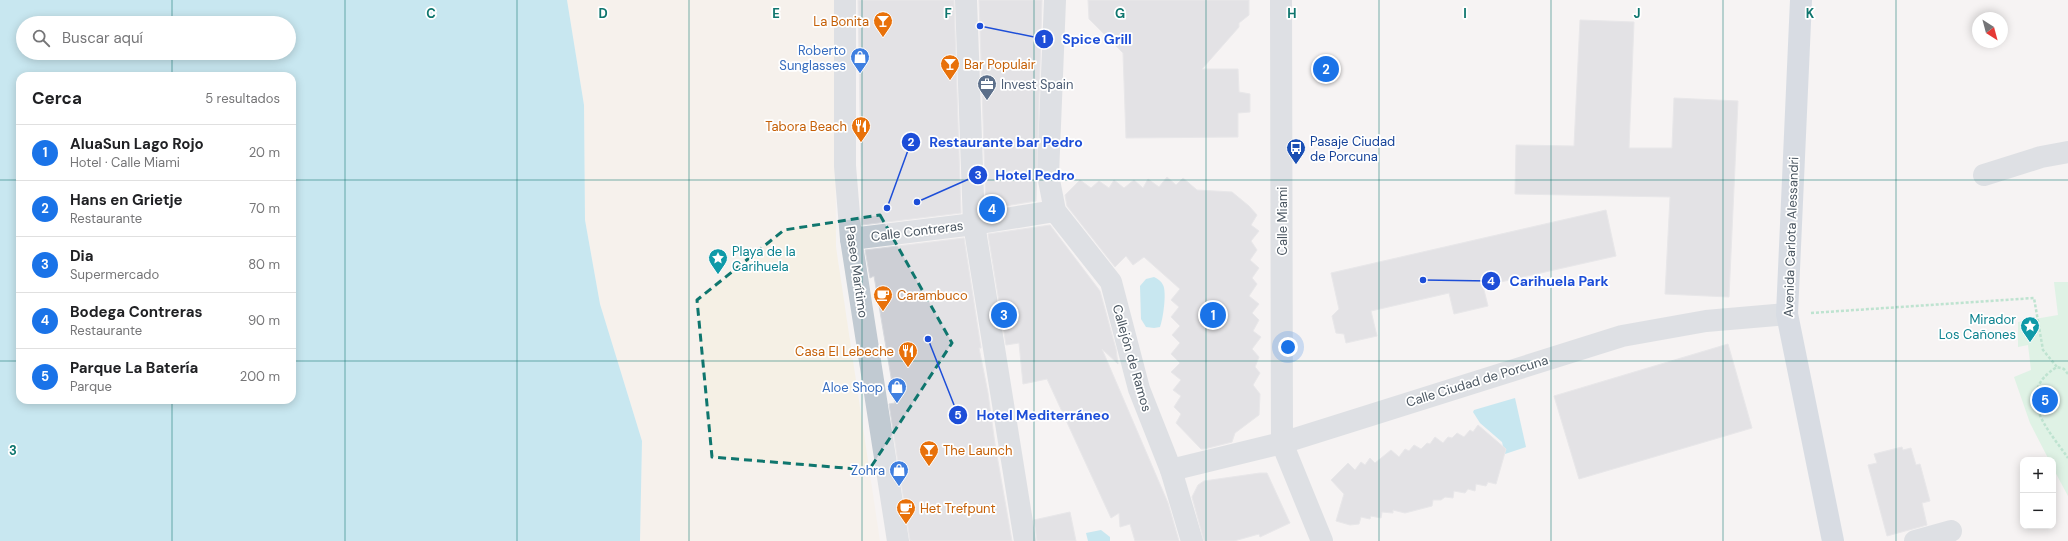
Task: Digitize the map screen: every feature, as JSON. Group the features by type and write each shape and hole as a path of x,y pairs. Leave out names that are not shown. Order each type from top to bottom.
{"main road":[{"name":"Avenida Carlota Alessandri","path":"1801,0 1786,314 1834,541"}],"street":[{"name":"Paseo Marítimo","path":"845,0 845,166 851,239 898,541"},
{"path":"966,0 974,224 1026,541"},
{"path":"1055,211 1048,175 1056,0"},
{"name":"Calle Miami","path":"1280,0 1282,443"},
{"path":"1984,175 2041,157 2068,152"},
{"name":"Calle Contreras","path":"851,239 974,224 1055,211"},
{"name":"Callejón de Ramos","path":"1055,211 1111,282 1139,389 1171,470 1192,541"},
{"name":"Calle Ciudad de Porcuna","path":"1171,470 1282,443 1622,336 1706,321 1786,314"},
{"path":"1282,443 1322,541"},
{"path":"1915,541 1950,531"}],"path":[{"path":"1786,314 2034,298 2044,350 2057,367 2064,369 2068,374"},
{"path":"2057,367 2049,372 2042,381 2036,392 2035,401 2038,414 2068,458"}],"highlighted area":[{"path":"880,215 952,343 869,470 712,457 697,300 784,230"}],"green space":[{"path":"2054,282 2068,282 2068,496 2056,474 2056,457 2047,457 2030,423 2014,377 2031,370 2028,345 2018,347 2018,322 2058,315"}],"sand":[{"name":"Playa de la Carihuela","path":"567,0 835,0 836,247 880,541 640,541 642,441 600,304 585,220 584,105"}],"water":[{"path":"0,0 567,0 584,105 585,220 600,304 642,441 640,541 0,541"},
{"path":"1154,277 1162,284 1165,294 1160,327 1154,328 1146,327 1141,319 1140,286 1146,279"},
{"path":"1515,398 1526,447 1505,454 1502,442 1480,423 1473,412 1474,410"},
{"path":"1101,530 1110,537 1110,541 1088,541 1086,533"}],"building":[{"path":"858,0 954,0 961,213 862,225"},
{"path":"979,0 1042,0 1036,201 986,209"},
{"path":"1088,0 1249,0 1249,15 1239,23 1239,27 1202,69 1238,69 1239,92 1250,94 1250,112 1238,113 1238,137 1126,138 1123,53 1089,19"},
{"path":"1580,20 1634,22 1629,148 1672,148 1674,98 1738,101 1729,297 1665,294 1670,197 1515,194 1516,145 1574,146"},
{"path":"1167,177 1176,185 1183,178 1197,190 1232,192 1249,206 1257,215 1251,225 1259,231 1251,241 1257,250 1250,260 1259,268 1252,278 1257,284 1249,296 1259,304 1252,313 1259,320 1253,331 1261,337 1252,349 1259,357 1255,367 1260,373 1253,385 1260,394 1259,415 1235,433 1232,442 1204,449 1201,449 1176,423 1181,414 1174,407 1181,396 1173,390 1181,380 1171,372 1180,363 1171,354 1180,343 1172,335 1180,326 1171,317 1179,307 1171,300 1180,289 1144,257 1133,265 1126,256 1115,267 1067,206 1065,195 1080,180 1091,188 1099,181 1109,188 1114,180 1124,188 1134,180 1143,188 1148,179 1159,187"},
{"path":"1606,210 1616,256 1483,286 1488,306 1454,314 1449,293 1371,311 1377,336 1346,343 1344,334 1336,333 1332,316 1339,309 1331,273"},
{"path":"1050,225 1100,291 1116,349 1118,364 1102,349 1168,503 1179,541 1135,541 1130,524 1120,527 1119,513 1111,518 1047,379 1023,384 1019,343 1006,345 988,234"},
{"path":"964,238 981,348 979,348 988,393 995,444 1012,541 910,541 889,404 895,403 891,377 874,276 870,278 865,250"},
{"path":"1728,344 1752,428 1579,479 1554,396"},
{"path":"1478,425 1506,449 1496,484 1488,482 1486,486 1476,484 1475,491 1468,489 1465,493 1454,491 1453,498 1445,497 1441,500 1433,500 1432,506 1405,513 1393,510 1393,513 1382,512 1381,518 1371,516 1370,519 1361,517 1359,524 1350,525 1336,521 1344,494 1331,480 1348,463 1355,470 1361,462 1365,465 1370,458 1375,463 1391,450 1399,457 1405,449 1409,451 1414,445 1421,449 1427,443 1430,444 1435,437 1443,443 1448,437 1452,438 1457,433 1464,437 1470,430 1473,432"},
{"path":"1902,447 1903,450 1911,448 1916,465 1920,464 1930,501 1922,503 1927,525 1887,536 1868,465 1877,463 1874,454"},
{"path":"1267,473 1290,523 1260,537 1259,534 1234,541 1204,541 1192,497 1198,485 1204,481"},
{"path":"1070,512 1076,541 1037,541 1034,520"}],"place":[{"name":"Spice Grill","path":"980,26"},
{"name":"La Bonita","path":"883,38"},
{"name":"Hans en Grietje","path":"1326,69"},
{"name":"Roberto Sunglasses","path":"860,74"},
{"name":"Bar Populair","path":"950,81"},
{"name":"Invest Spain","path":"987,101"},
{"name":"Tabora Beach","path":"861,143"},
{"name":"Pasaje Ciudad de Porcuna","path":"1296,165"},
{"name":"Hotel Pedro","path":"917,202"},
{"name":"Restaurante bar Pedro","path":"887,208"},
{"name":"Bodega Contreras","path":"992,209"},
{"name":"Playa de la Carihuela","path":"718,275"},
{"name":"Carihuela Park","path":"1423,280"},
{"name":"Carambuco","path":"883,312"},
{"name":"Dia","path":"1004,315"},
{"name":"AluaSun Lago Rojo","path":"1213,315"},
{"name":"Hotel Mediterráneo","path":"928,339"},
{"name":"Mirador Los Cañones","path":"2030,343"},
{"name":"Casa El Lebeche","path":"908,368"},
{"name":"Parque La Batería","path":"2045,400"},
{"name":"Aloe Shop","path":"897,404"},
{"name":"The Launch","path":"929,467"},
{"name":"Zohra","path":"899,487"},
{"name":"Het Trefpunt","path":"906,525"}]}
